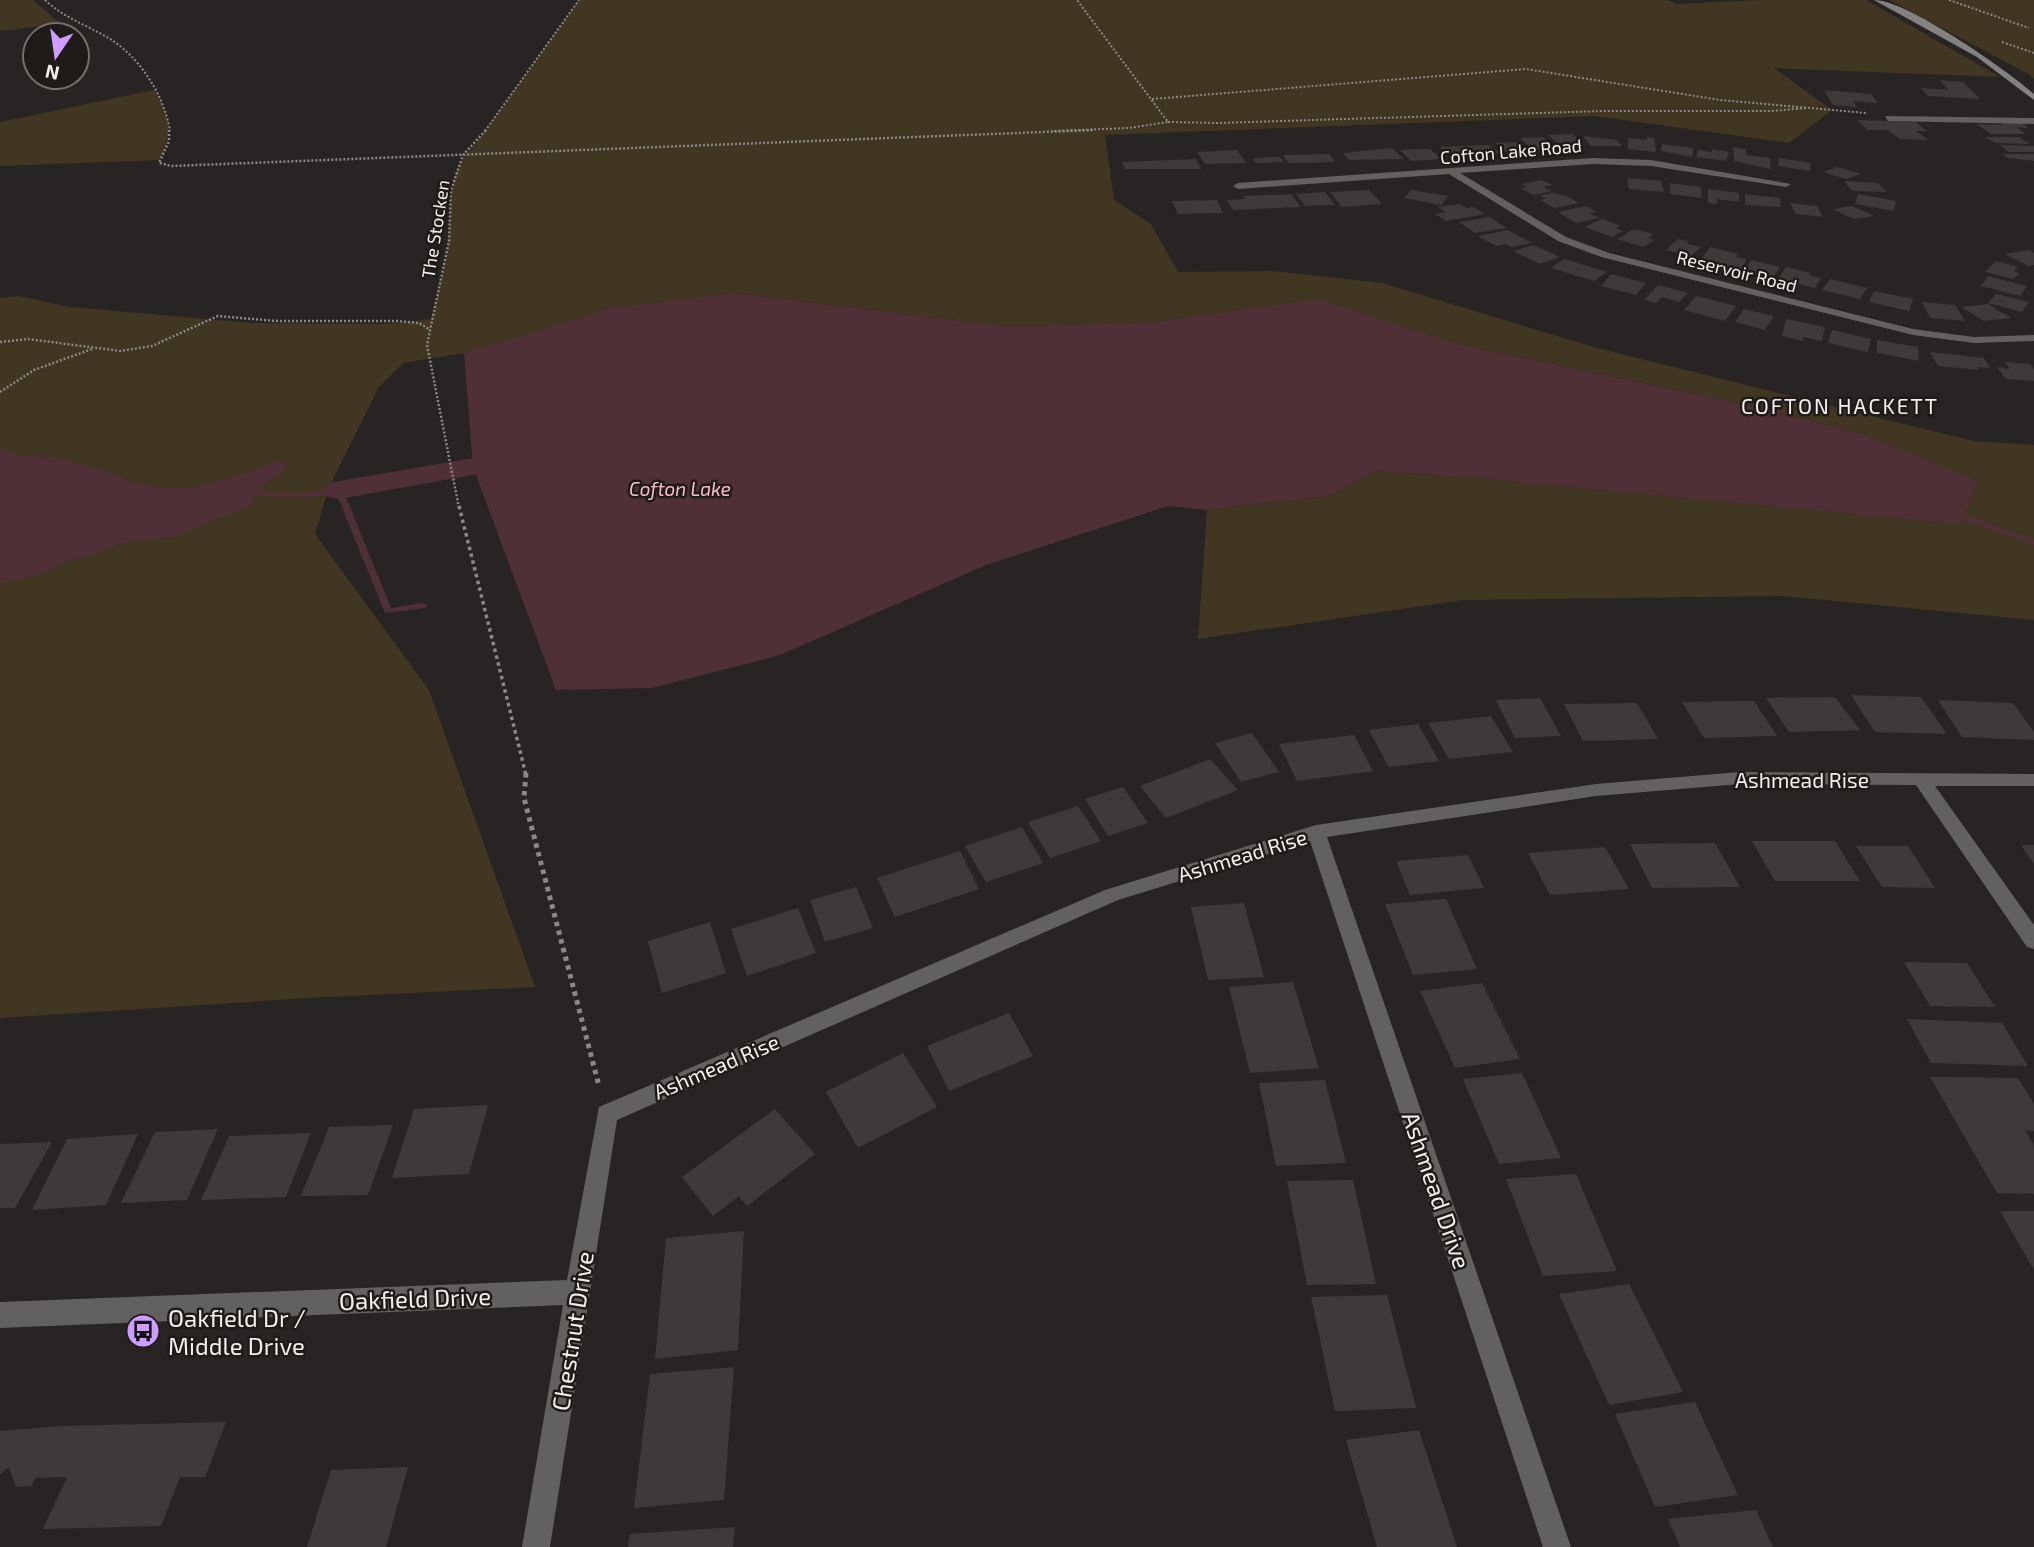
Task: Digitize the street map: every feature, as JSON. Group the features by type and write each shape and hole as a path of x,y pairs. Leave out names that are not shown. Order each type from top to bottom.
{"main road":[{"path":"1877,0 1979,54 2010,75 2034,98"}],"street":[{"path":"1888,118 2034,121"},
{"name":"Cofton Lake Road","path":"1238,186 1621,161 1786,184"},
{"name":"Reservoir Road","path":"1452,172 1562,239 1605,255 1913,332 1974,340 2034,338"},
{"name":"Ashmead Rise","path":"607,1114 1112,895 1316,832 1596,790 1740,778 2034,780"},
{"path":"1921,779 2034,941"},
{"name":"Ashmead Drive","path":"1316,832 1557,1547"},
{"name":"Chestnut Drive","path":"536,1547 607,1114"},
{"name":"Oakfield Drive","path":"0,1315 578,1292"}],"path":[{"path":"45,0 63,14 109,37 135,58 143,74 151,82 168,119 170,136 159,163 164,165 1129,128 1168,122 1231,123 1603,111 1772,111 1821,107 1720,100 1525,69 1152,99"},
{"name":"The Stocken","path":"579,0 477,142 463,155 451,190 449,241 427,345 454,492 526,772 524,798 607,1114"},
{"path":"1077,0 1168,122"},
{"path":"1949,0 2034,30"},
{"path":"0,342 29,340 120,351 152,346 218,316 276,321 398,321 419,323 429,329"},
{"path":"0,391 17,383 34,370 93,349"}],"shaded area":[{"path":"0,0 33,0 58,21 21,21 21,29 0,31"},
{"path":"579,0 1667,0 1676,4 1759,0 1866,0 2000,77 1774,68 1832,110 1789,143 1595,116 1105,135 1114,200 1151,224 1178,272 1273,271 1382,283 1597,348 1973,441 2034,445 2034,620 1783,596 1463,600 1198,639 1207,510 1330,496 1375,471 1487,479 1978,482 1863,434 1725,400 1458,344 1319,300 1147,323 1005,326 734,293 464,353 403,363 379,387 329,487 315,534 429,690 535,987 308,998 0,1018 0,298 18,296 70,307 253,323 385,324 431,319 446,253 452,190 459,166"},
{"path":"1889,0 2034,0 2034,79 2030,75"},
{"path":"154,90 164,108 168,125 167,141 160,160 0,166 0,122"}],"water":[{"name":"Cofton Lake","path":"734,293 1005,326 1147,323 1319,299 1458,344 1725,400 1863,434 1978,481 1960,524 1487,479 1375,471 1330,496 1207,510 1168,506 986,565 780,655 652,688 556,690 473,467 464,353 613,308"},
{"path":"0,447 15,455 52,457 113,473 129,482 161,488 197,487 252,471 275,461 288,464 279,476 258,491 252,505 174,537 121,543 85,558 69,560 46,573 0,584"}],"building":[{"path":"1940,80 1963,82 1980,99 1928,96 1921,88 1948,90"},
{"path":"1824,90 1871,94 1878,103 1853,101 1857,107 1833,105"},
{"path":"1857,120 1916,122 1927,131 1916,131 1928,140 1900,139 1888,130 1868,130"},
{"path":"2000,123 2022,123 2029,128 2016,127 2026,134 1991,134 1977,124 2003,125"},
{"path":"1572,134 1584,144 1560,145 1548,135"},
{"path":"1583,136 1617,140 1622,146 1591,146"},
{"path":"1543,137 1557,149 1533,150 1520,138"},
{"path":"1647,137 1654,138 1656,152 1628,149 1628,138 1647,140"},
{"path":"1985,137 2019,137 2030,144 1995,143"},
{"path":"1517,142 1528,151 1506,152 1495,143"},
{"path":"1662,144 1693,148 1692,157 1661,151"},
{"path":"1488,145 1501,153 1472,156 1461,148 1470,156 1452,157 1439,147"},
{"path":"1999,145 2034,146 2034,152 2009,152"},
{"path":"1733,147 1746,149 1746,155 1770,158 1771,169 1734,161"},
{"path":"1392,148 1404,159 1349,160 1343,153"},
{"path":"1430,149 1441,159 1411,161 1400,150"},
{"path":"1712,149 1729,152 1726,161 1696,157 1698,150 1712,152"},
{"path":"1237,150 1246,163 1205,164 1197,152"},
{"path":"1329,154 1335,162 1288,163 1283,155"},
{"path":"2002,154 2034,154 2034,161 2008,158"},
{"path":"1280,157 1284,162 1256,163 1253,158"},
{"path":"1779,158 1811,163 1810,171 1778,166"},
{"path":"1196,159 1201,169 1125,169 1122,162"},
{"path":"1837,167 1861,174 1846,179 1823,172"},
{"path":"1627,178 1661,181 1664,192 1629,189"},
{"path":"1541,180 1553,185 1543,187 1552,191 1534,195 1520,188 1527,187 1521,184"},
{"path":"1844,181 1878,183 1887,192 1852,191"},
{"path":"1670,183 1701,187 1702,198 1670,194"},
{"path":"1708,189 1739,193 1739,202 1717,199 1717,204 1708,203"},
{"path":"1369,190 1382,204 1342,207 1330,192"},
{"path":"1411,190 1448,196 1442,205 1404,198"},
{"path":"1325,192 1335,205 1305,206 1296,194"},
{"path":"1554,193 1579,203 1554,208 1540,200 1546,199 1540,195"},
{"path":"1291,194 1301,207 1233,210 1227,200 1245,199 1243,196"},
{"path":"1745,194 1780,198 1781,207 1745,205"},
{"path":"1858,194 1896,201 1894,211 1855,204"},
{"path":"1217,200 1223,213 1178,214 1172,201"},
{"path":"1790,203 1817,206 1823,217 1796,214"},
{"path":"1459,204 1467,208 1473,207 1485,214 1446,221 1435,214 1446,212 1438,207"},
{"path":"1586,206 1597,212 1589,213 1599,218 1576,223 1558,212"},
{"path":"1852,206 1874,216 1854,219 1832,209"},
{"path":"1489,217 1507,228 1475,233 1459,222"},
{"path":"1602,219 1621,226 1615,228 1623,231 1612,237 1585,227"},
{"path":"1634,229 1653,234 1648,238 1655,240 1643,247 1617,239"},
{"path":"1508,230 1532,243 1511,247 1506,244 1496,246 1478,236"},
{"path":"1678,239 1701,247 1691,256 1666,250"},
{"path":"1534,245 1560,257 1539,264 1513,251"},
{"path":"1710,247 1747,259 1741,270 1700,261"},
{"path":"2029,250 2034,253 2034,265 2029,266 2004,254"},
{"path":"1564,259 1607,272 1594,281 1551,268"},
{"path":"1751,260 1780,267 1773,278 1744,271"},
{"path":"1996,261 2018,267 2013,272 2020,273 2013,279 1985,272"},
{"path":"1786,267 1821,278 1815,288 1778,279"},
{"path":"1611,274 1646,283 1636,295 1601,286"},
{"path":"1988,276 2027,286 2020,296 1981,286"},
{"path":"1830,279 1867,288 1860,299 1822,290"},
{"path":"1658,285 1688,293 1679,302 1662,297 1656,303 1644,300"},
{"path":"1874,291 1913,299 1909,311 1869,302"},
{"path":"1996,294 2029,302 2022,312 1988,303"},
{"path":"1696,296 1736,306 1725,321 1684,310"},
{"path":"1922,302 1955,305 1965,321 1930,318"},
{"path":"1988,304 2011,318 1984,321 1961,307"},
{"path":"1744,309 1774,316 1765,330 1735,322"},
{"path":"1786,319 1825,327 1822,341 1803,337 1803,341 1782,336"},
{"path":"1832,330 1871,339 1868,352 1828,343"},
{"path":"1877,340 1918,347 1919,361 1877,353"},
{"path":"1930,352 1984,358 1990,368 1977,367 1979,370 1938,366"},
{"path":"2005,362 2030,364 2034,369 2034,381 2006,379 1997,367 2010,369"},
{"path":"1851,695 1921,697 1947,734 1875,732"},
{"path":"1835,697 1860,730 1789,732 1766,698"},
{"path":"1540,698 1561,736 1515,738 1496,700"},
{"path":"1938,700 2013,703 2034,732 2034,740 1962,737"},
{"path":"1754,701 1777,736 1704,738 1682,702"},
{"path":"1637,703 1658,739 1583,741 1564,704"},
{"path":"1491,716 1513,752 1449,759 1428,723"},
{"path":"1418,724 1439,761 1389,767 1369,730"},
{"path":"1252,733 1279,772 1241,782 1215,743"},
{"path":"1354,735 1373,771 1297,781 1279,744"},
{"path":"1210,759 1238,790 1166,818 1140,786"},
{"path":"1123,787 1148,823 1108,836 1085,799"},
{"path":"1078,806 1101,841 1050,858 1028,822"},
{"path":"1022,827 1043,863 986,882 965,846"},
{"path":"1752,841 1835,841 1860,881 1775,881"},
{"path":"1715,843 1740,887 1652,888 1630,844"},
{"path":"2021,845 2034,845 2034,864"},
{"path":"1856,846 1908,846 1935,888 1882,887"},
{"path":"1605,847 1629,889 1550,895 1528,853"},
{"path":"960,851 979,889 895,917 877,878"},
{"path":"1468,855 1484,888 1410,895 1396,861"},
{"path":"856,887 873,928 825,942 810,900"},
{"path":"1446,899 1477,969 1413,975 1385,904"},
{"path":"1244,903 1264,977 1208,980 1191,907"},
{"path":"798,908 816,953 747,976 731,929"},
{"path":"710,922 726,973 662,993 648,941"},
{"path":"1904,962 1967,963 1995,1007 1930,1006"},
{"path":"1293,982 1319,1068 1250,1073 1229,987"},
{"path":"1482,983 1520,1059 1455,1068 1420,991"},
{"path":"1009,1013 1033,1056 949,1091 927,1046"},
{"path":"1907,1019 2002,1023 2028,1066 1931,1063"},
{"path":"903,1053 937,1107 858,1148 826,1092"},
{"path":"1522,1073 1561,1158 1499,1164 1463,1079"},
{"path":"1930,1077 2018,1078 2034,1104 2034,1131 2025,1130 2034,1145 2034,1194 1997,1193"},
{"path":"1325,1080 1346,1163 1276,1166 1259,1083"},
{"path":"488,1105 469,1174 392,1178 414,1109"},
{"path":"775,1109 815,1154 747,1206 739,1196 713,1216 682,1177"},
{"path":"393,1125 368,1195 301,1196 329,1127"},
{"path":"218,1129 187,1200 121,1203 155,1132"},
{"path":"311,1133 286,1197 201,1200 229,1136"},
{"path":"138,1134 106,1205 32,1210 67,1139"},
{"path":"52,1142 15,1208 0,1208 0,1144"},
{"path":"1576,1174 1617,1271 1543,1276 1506,1179"},
{"path":"1353,1180 1376,1284 1307,1285 1287,1181"},
{"path":"2000,1211 2034,1211 2034,1270"},
{"path":"744,1231 738,1350 655,1359 666,1238"},
{"path":"1629,1284 1683,1392 1609,1405 1559,1294"},
{"path":"1387,1295 1416,1408 1335,1411 1311,1297"},
{"path":"734,1367 724,1500 634,1508 650,1374"},
{"path":"1695,1402 1738,1495 1655,1507 1615,1414"},
{"path":"226,1422 205,1477 180,1477 161,1526 43,1529 67,1477 36,1478 31,1486 16,1487 9,1467 0,1474 0,1431 61,1426"},
{"path":"1419,1430 1457,1547 1377,1547 1346,1440"},
{"path":"408,1467 386,1547 307,1547 331,1470"},
{"path":"1756,1510 1773,1547 1680,1547 1668,1519"},
{"path":"735,1527 733,1547 628,1547 630,1534"}],"waterway":[{"path":"339,490 473,467"},
{"path":"254,494 307,495 339,490 388,611 422,606"},
{"path":"1963,517 2034,542"}],"place":[{"name":"Oakfield Dr / Middle Drive","path":"143,1331"}],"district":[{"name":"COFTON HACKETT","path":"1840,405"}]}
